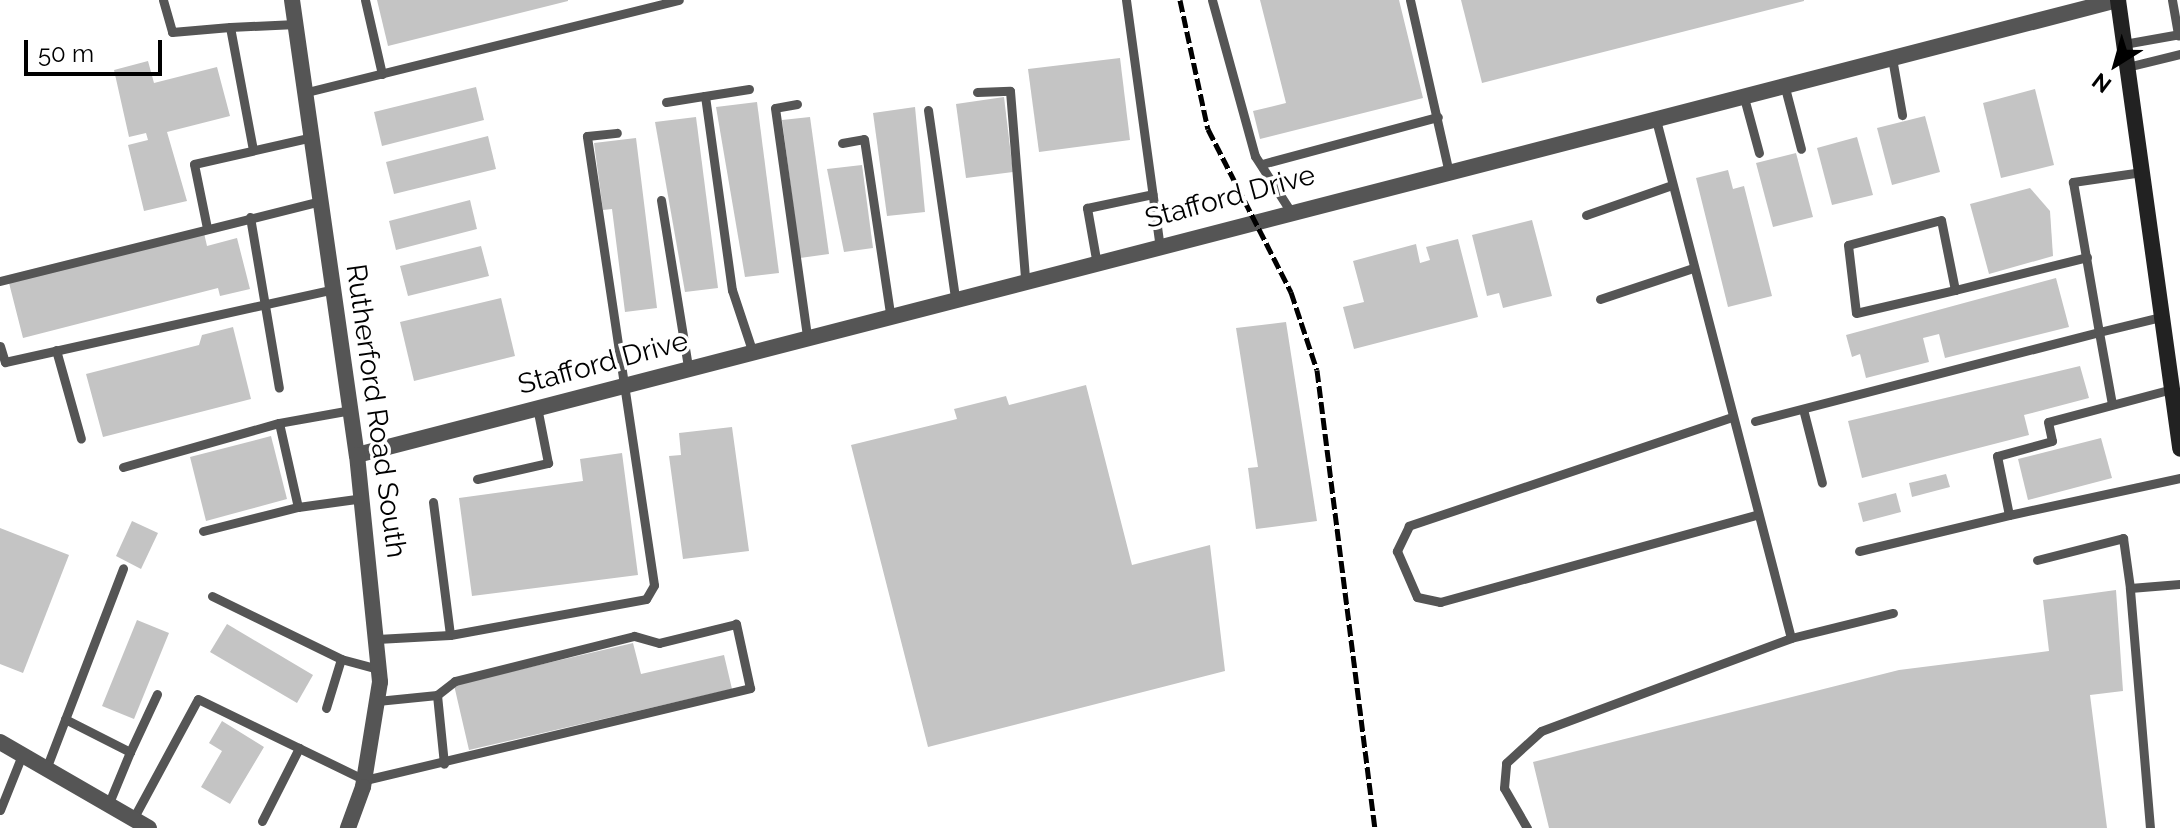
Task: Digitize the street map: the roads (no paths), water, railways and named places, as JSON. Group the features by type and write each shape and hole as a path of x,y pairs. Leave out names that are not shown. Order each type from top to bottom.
{"main road":[{"path":"2118,0 2180,449"}],"street":[{"name":"Rutherford Road South","path":"292,0 363,498 377,639 377,701 365,780 348,828"},
{"name":"Stafford Drive","path":"357,455 1159,242 2118,0"},
{"path":"0,742 149,828"}],"lane":[{"path":"163,0 172,32 296,24"},
{"path":"365,0 382,74"},
{"path":"307,92 679,0"},
{"path":"1126,0 1159,242"},
{"path":"1212,0 1224,65 1262,164 1289,209"},
{"path":"1410,0 1448,168"},
{"path":"2124,44 2179,34 2172,0"},
{"path":"230,27 253,150"},
{"path":"2127,67 2180,54"},
{"path":"1892,58 1902,115"},
{"path":"1784,84 1801,149"},
{"path":"666,102 749,89"},
{"path":"977,92 1010,91 1025,278"},
{"path":"1743,94 1759,153"},
{"path":"705,96 732,290 752,350"},
{"path":"797,104 775,108 807,336"},
{"path":"928,110 955,297"},
{"path":"1655,116 1729,418 1791,638"},
{"path":"1262,164 1438,117"},
{"path":"377,639 450,635 646,599 654,585 621,385 587,136 617,133"},
{"path":"207,228 194,164 313,137"},
{"path":"842,143 864,139 890,314"},
{"path":"2112,404 2073,182 2142,172"},
{"path":"1586,215 1672,185"},
{"path":"1096,259 1087,208 1153,194"},
{"path":"661,200 688,367"},
{"path":"0,281 321,201"},
{"path":"250,217 267,302 279,388"},
{"path":"1955,290 1941,220 1848,245 1856,313 1955,290 2087,257"},
{"path":"1600,299 1693,268"},
{"path":"0,346 5,362 334,289"},
{"path":"1755,421 2161,317"},
{"path":"56,350 81,439"},
{"path":"2009,515 1997,456 2052,441 2048,422 2172,389"},
{"path":"477,479 548,463 537,407"},
{"path":"1803,409 1822,483"},
{"path":"123,467 279,423 351,410"},
{"path":"1729,418 1409,526 1397,551 1417,597 1440,602 1755,515"},
{"path":"279,423 298,507"},
{"path":"1859,551 2180,478"},
{"path":"203,531 298,507 363,498"},
{"path":"433,502 450,635"},
{"path":"2037,560 2123,538 2150,828"},
{"path":"46,769 123,568"},
{"path":"2130,588 2180,584"},
{"path":"212,596 341,659 379,669"},
{"path":"1527,828 1504,788 1506,763 1541,731 1791,638 1893,613"},
{"path":"133,819 198,699 365,780 444,764 750,688 736,624 659,643 634,636 455,681 437,695 377,701"},
{"path":"326,708 341,659"},
{"path":"108,805 157,694"},
{"path":"437,695 444,764"},
{"path":"65,719 130,752"},
{"path":"262,821 299,748"},
{"path":"0,810 22,755"}],"railway":[{"path":"1180,0 1208,129 1291,292 1317,370 1375,828"}]}
